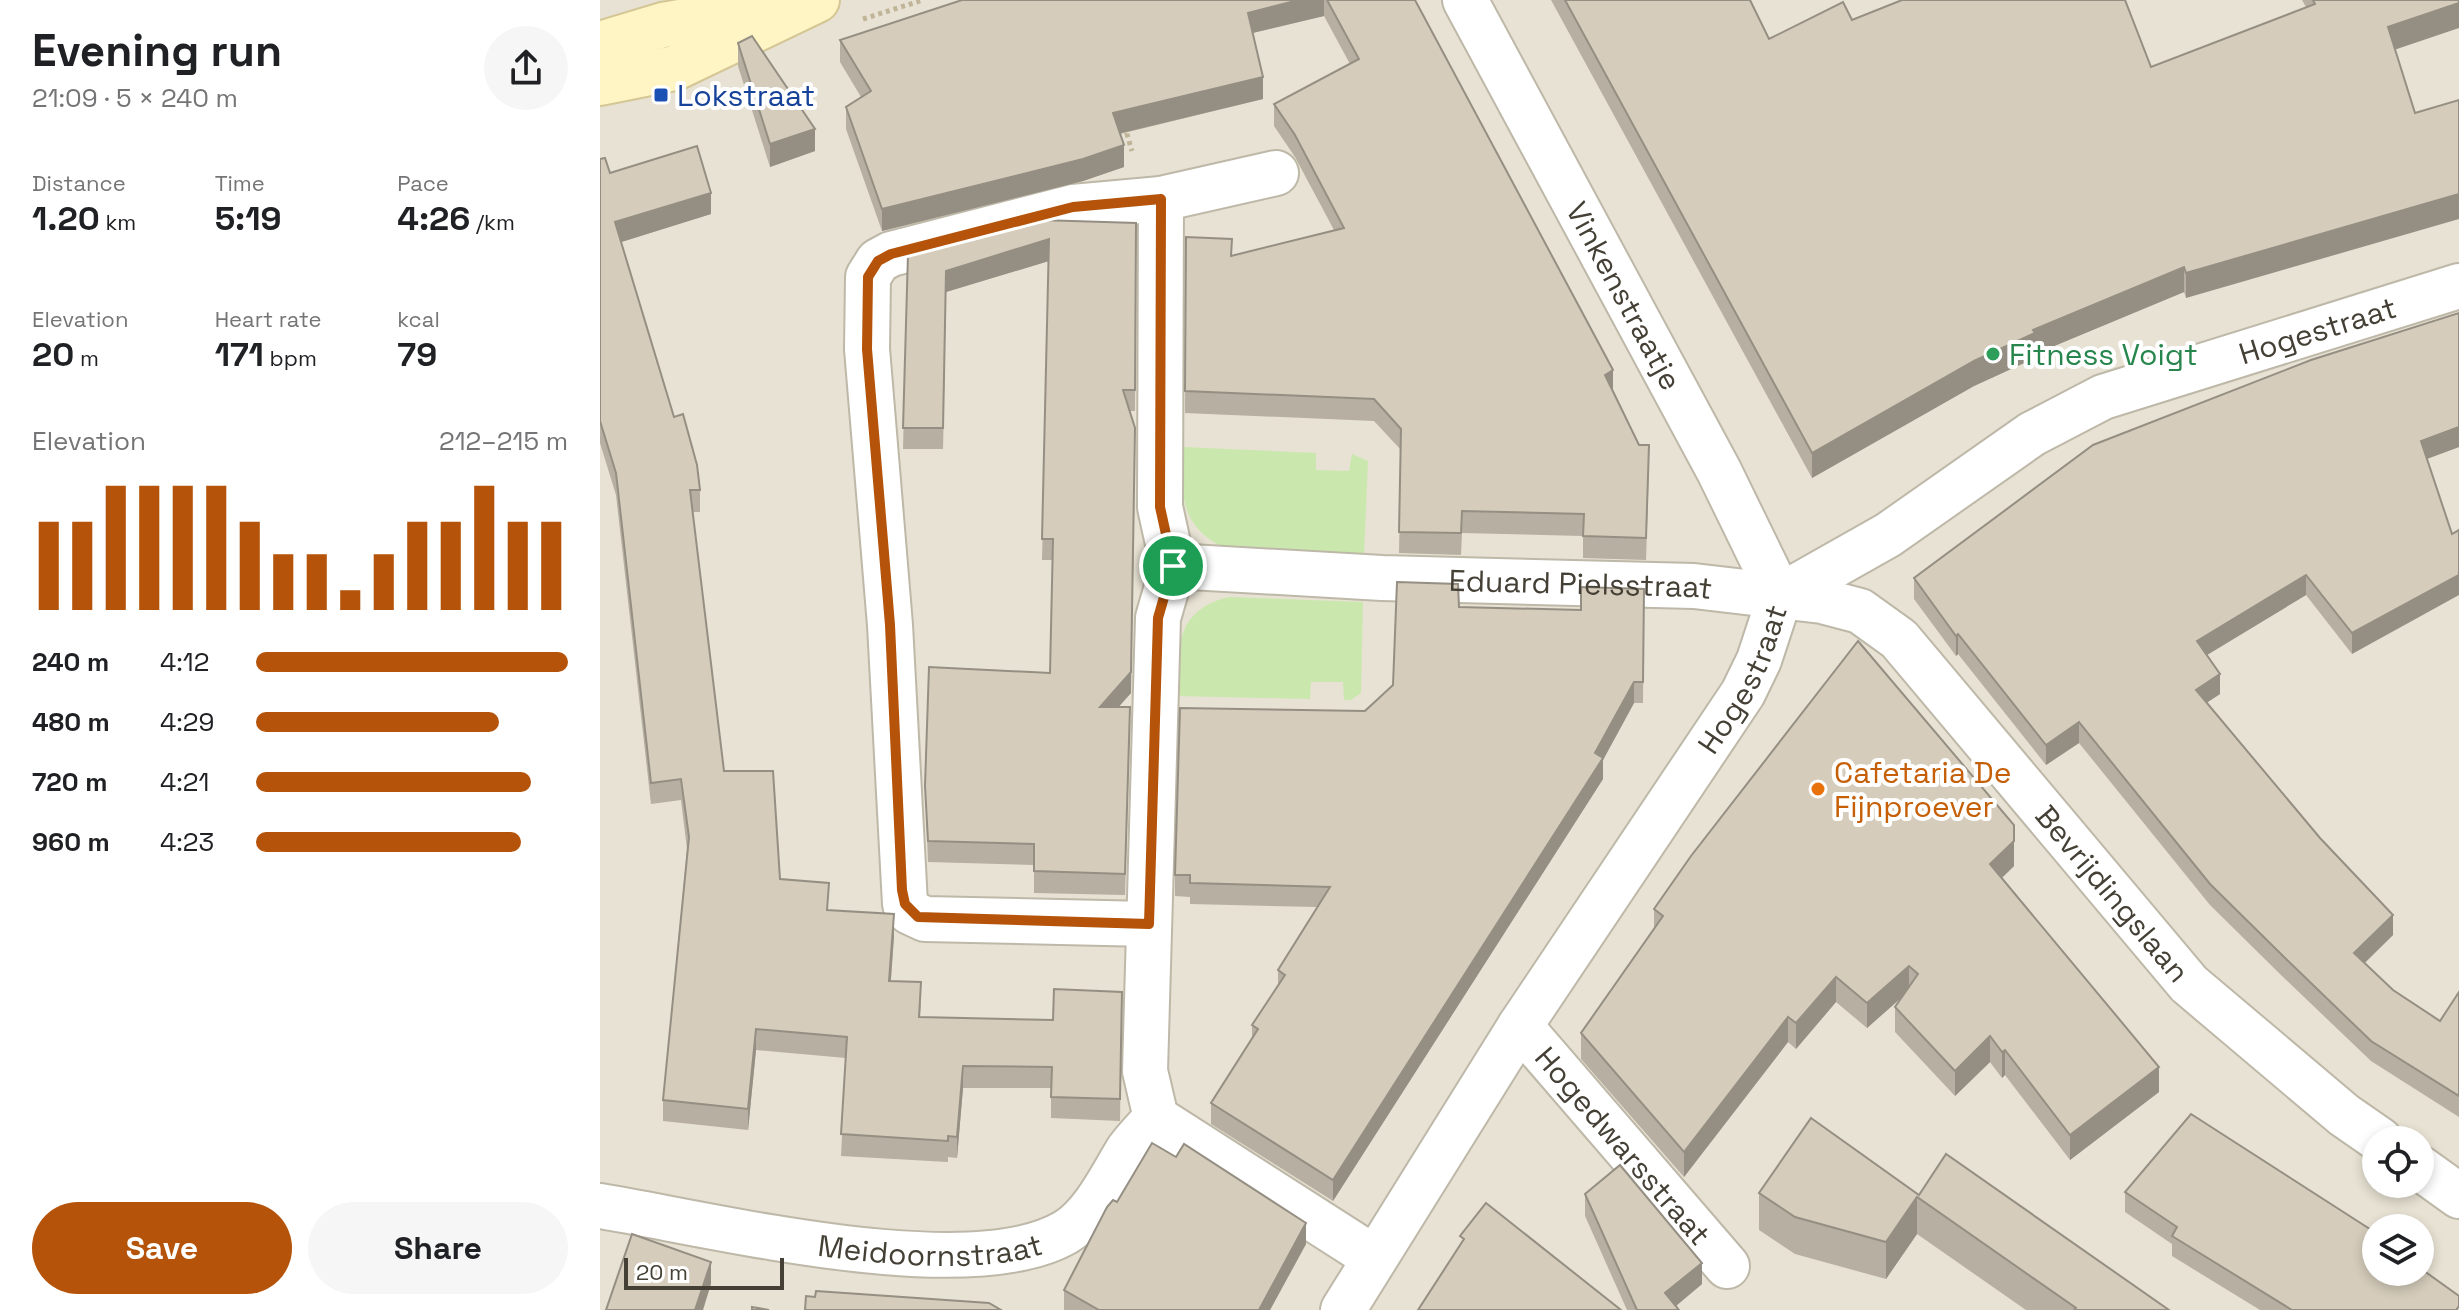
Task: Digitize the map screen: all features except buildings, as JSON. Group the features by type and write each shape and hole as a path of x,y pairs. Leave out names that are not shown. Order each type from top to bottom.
{"main road":[{"path":"600,44 663,25 806,0"},
{"path":"600,83 675,68 817,0"}],"street":[{"name":"Vinkenstraatje","path":"1465,0 1719,471 1780,596"},
{"path":"1149,924 925,919 910,912 905,904 890,625 869,394 867,287 871,270 891,254 1073,207 1161,199 1276,173"},
{"path":"1161,199 1160,507 1173,566 1158,618 1145,1071 1156,1118 1373,1257"},
{"name":"Hogestraat","path":"1343,1310 1373,1257 1520,1026 1743,693 1768,636 1780,596 1888,535 2032,434 2103,397 2459,286"},
{"name":"Eduard Pielsstraat","path":"1173,566 1382,578 1649,583 1780,596"},
{"name":"Bevrijdingslaan","path":"1780,596 1822,601 1860,611 1899,639 2189,984 2362,1128"},
{"name":"Hogedwarsstraat","path":"1520,1026 1727,1266"},
{"name":"Meidoornstraat","path":"600,1206 867,1250 936,1255 1012,1248 1053,1237 1081,1220 1130,1147 1156,1118"},
{"path":"2434,1178 2459,1196"}],"path":[{"path":"1134,114 1127,134 1134,159 1138,171 1161,199"}],"shaded area":[{"path":"600,0 2459,0 2459,1310 600,1310"}],"green space":[{"path":"1184,447 1316,453 1316,470 1349,471 1352,454 1368,461 1364,554 1225,548 1213,542 1196,526 1186,507 1182,484"},
{"path":"1229,597 1363,602 1361,693 1351,700 1344,700 1343,682 1311,682 1310,699 1177,696 1179,648 1189,622 1198,611"}],"place":[{"name":"Lokstraat","path":"661,95"},
{"name":"Fitness Voigt","path":"1993,354"},
{"name":"Cafetaria De Fijnproever","path":"1818,789"}],"route":[{"path":"1161,199 1163,376 1160,507 1173,566 1158,618 1149,924 925,919 910,912 902,890 890,625 867,349 868,277 878,261 891,254 1073,207 1161,199"}]}
